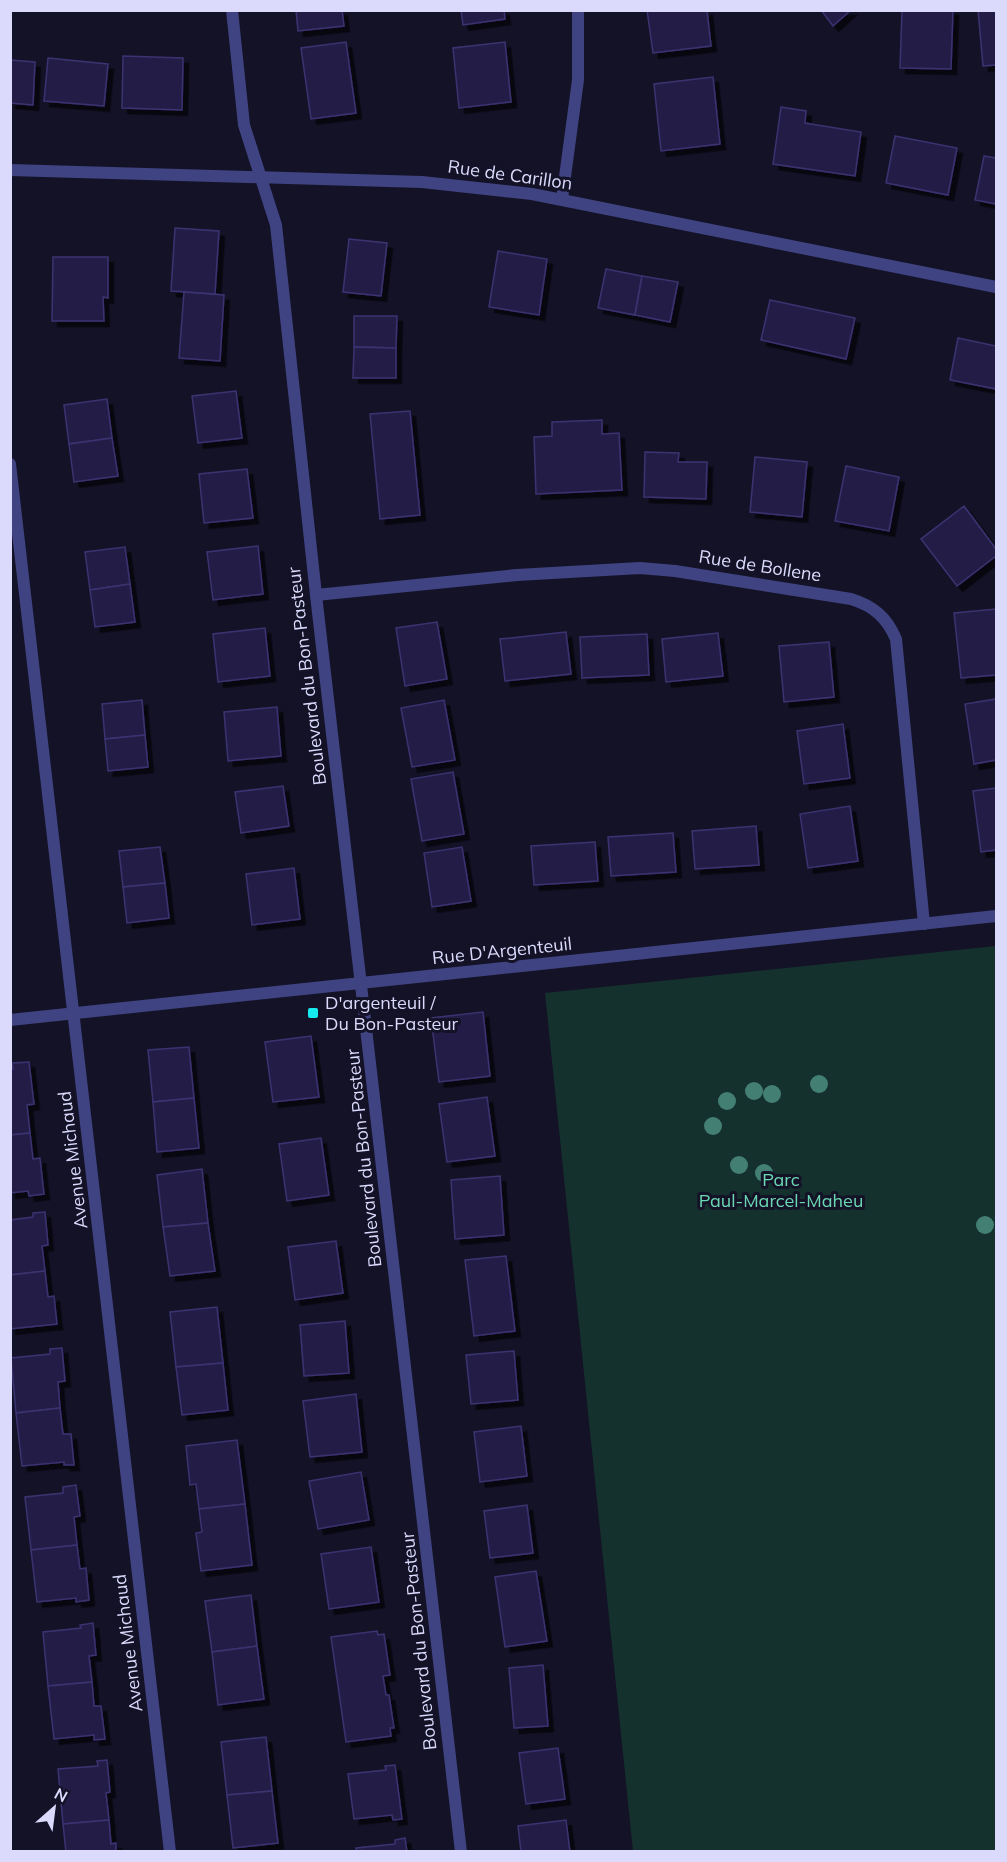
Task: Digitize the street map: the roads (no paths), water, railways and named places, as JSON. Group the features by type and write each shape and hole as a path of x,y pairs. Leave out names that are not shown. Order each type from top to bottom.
{"street":[{"name":"Boulevard du Bon-Pasteur","path":"232,10 244,125 276,225 316,595 461,1851"},
{"path":"562,199 578,80 578,10"},
{"name":"Rue de Carillon","path":"10,170 422,182 562,199 996,287"},
{"name":"Avenue Michaud","path":"10,464 170,1851"},
{"name":"Rue de Bollene","path":"316,595 517,575 640,568 675,571 851,599 871,607 887,621 896,639 924,924"},
{"name":"Rue D'Argenteuil","path":"10,1020 996,916"}],"place":[{"name":"D'argenteuil / Du Bon-Pasteur","path":"313,1013"}],"park label":[{"name":"Parc Paul-Marcel-Maheu","path":"781,1190"}]}
